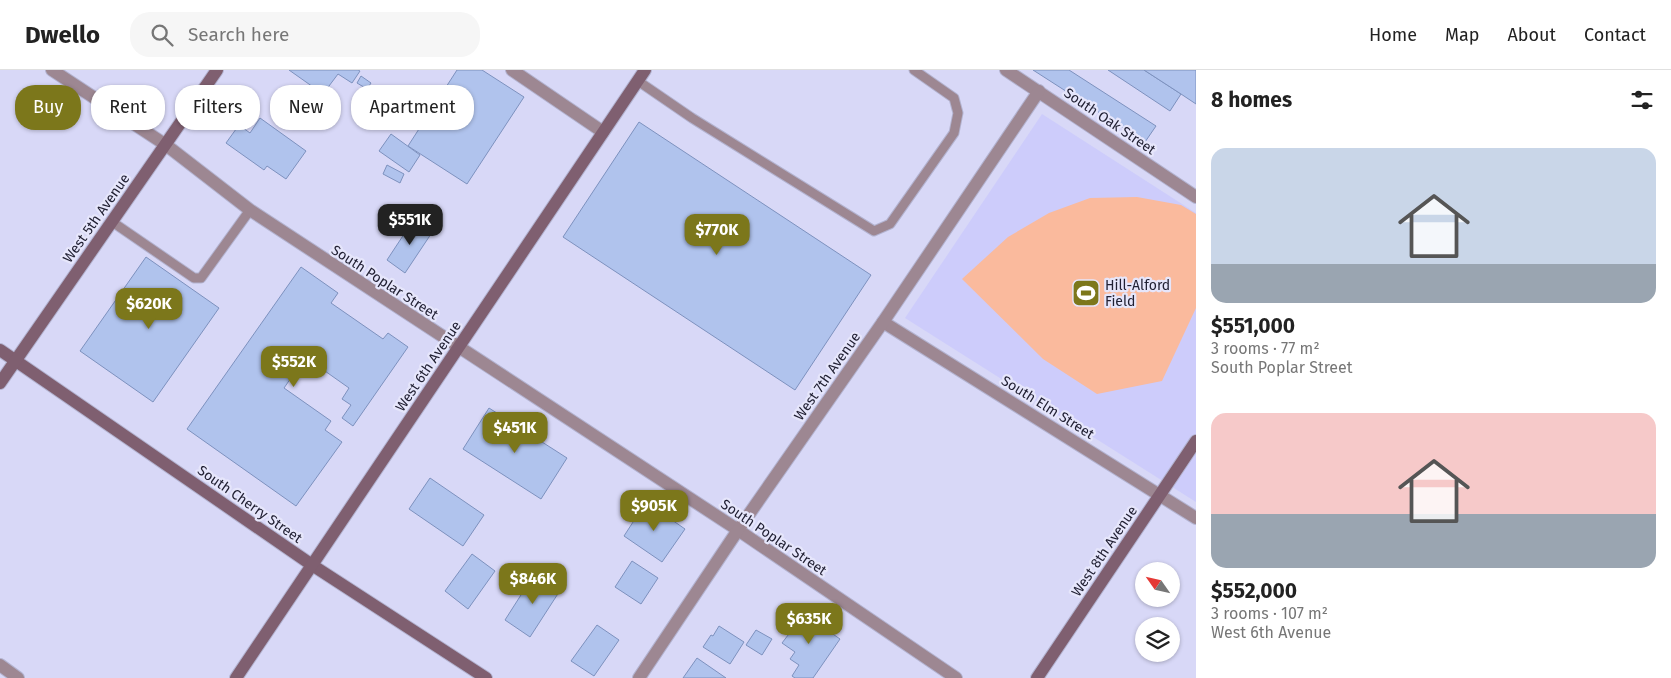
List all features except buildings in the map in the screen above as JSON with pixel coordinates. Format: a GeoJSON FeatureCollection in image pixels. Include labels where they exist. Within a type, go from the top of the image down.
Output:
{"type":"FeatureCollection","features":[{"type":"Feature","properties":{"kind":"main road","name":"West 5th Avenue"},"geometry":{"type":"LineString","coordinates":[[0,383],[218,70]]}},
{"type":"Feature","properties":{"kind":"main road","name":"West 6th Avenue"},"geometry":{"type":"LineString","coordinates":[[236,678],[642,75]]}},
{"type":"Feature","properties":{"kind":"main road","name":"South Cherry Street"},"geometry":{"type":"LineString","coordinates":[[0,350],[312,566],[486,678]]}},
{"type":"Feature","properties":{"kind":"main road","name":"West 8th Avenue"},"geometry":{"type":"LineString","coordinates":[[1037,678],[1196,441]]}},
{"type":"Feature","properties":{"kind":"street","name":"South Poplar Street"},"geometry":{"type":"LineString","coordinates":[[52,70],[166,145],[250,210],[738,530],[956,678]]}},
{"type":"Feature","properties":{"kind":"street"},"geometry":{"type":"LineString","coordinates":[[512,70],[603,132]]}},
{"type":"Feature","properties":{"kind":"street","name":"South Oak Street"},"geometry":{"type":"LineString","coordinates":[[1006,70],[1196,197]]}},
{"type":"Feature","properties":{"kind":"street","name":"West 7th Avenue"},"geometry":{"type":"LineString","coordinates":[[638,678],[1039,91]]}},
{"type":"Feature","properties":{"kind":"street","name":"South Elm Street"},"geometry":{"type":"LineString","coordinates":[[883,322],[1196,518]]}},
{"type":"Feature","properties":{"kind":"street"},"geometry":{"type":"LineString","coordinates":[[0,665],[18,678]]}},
{"type":"Feature","properties":{"kind":"lane"},"geometry":{"type":"LineString","coordinates":[[642,75],[692,118],[874,231],[890,224],[954,133],[958,113],[954,98],[914,70]]}},
{"type":"Feature","properties":{"kind":"lane"},"geometry":{"type":"LineString","coordinates":[[111,222],[194,278],[201,278],[250,210]]}},
{"type":"Feature","properties":{"kind":"shaded area"},"geometry":{"type":"Polygon","coordinates":[[[1042,114],[1196,213],[1196,502],[905,318],[1042,114]]]}},
{"type":"Feature","properties":{"kind":"shaded area","name":"Hill-Alford Field"},"geometry":{"type":"Polygon","coordinates":[[[1137,197],[1181,205],[1196,214],[1196,308],[1162,381],[1097,394],[1043,359],[962,279],[1008,237],[1049,213],[1090,198],[1137,197]]]}},
{"type":"Feature","properties":{"kind":"place","name":"Hill-Alford Field"},"geometry":{"type":"Point","coordinates":[1086,293]}}]}
